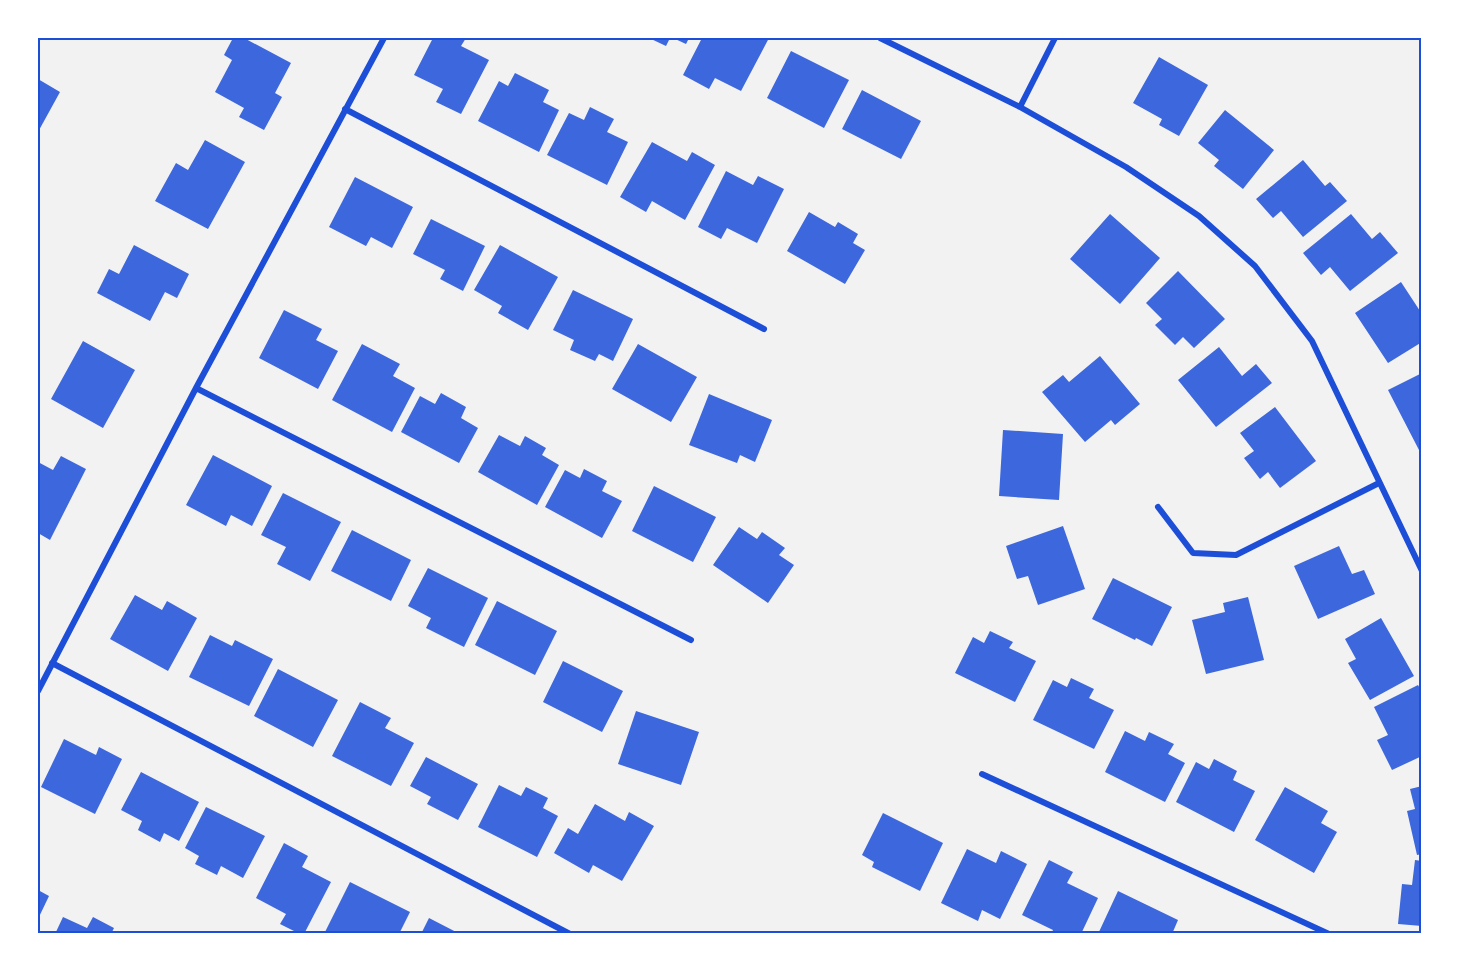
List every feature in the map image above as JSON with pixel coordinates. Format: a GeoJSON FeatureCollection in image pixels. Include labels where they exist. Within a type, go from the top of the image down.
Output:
{"type":"FeatureCollection","features":[{"type":"Feature","properties":{"kind":"street"},"geometry":{"type":"LineString","coordinates":[[38,691],[196,388],[384,38]]}},
{"type":"Feature","properties":{"kind":"street"},"geometry":{"type":"LineString","coordinates":[[880,38],[1020,107],[1126,167],[1199,216],[1255,266],[1312,341],[1422,571]]}},
{"type":"Feature","properties":{"kind":"street"},"geometry":{"type":"LineString","coordinates":[[1020,107],[1055,38]]}},
{"type":"Feature","properties":{"kind":"street"},"geometry":{"type":"LineString","coordinates":[[345,109],[764,329]]}},
{"type":"Feature","properties":{"kind":"street"},"geometry":{"type":"LineString","coordinates":[[196,388],[691,640]]}},
{"type":"Feature","properties":{"kind":"street"},"geometry":{"type":"LineString","coordinates":[[1158,507],[1193,553],[1236,555],[1379,483]]}},
{"type":"Feature","properties":{"kind":"street"},"geometry":{"type":"LineString","coordinates":[[52,663],[570,933]]}},
{"type":"Feature","properties":{"kind":"street"},"geometry":{"type":"LineString","coordinates":[[982,774],[1329,933]]}},
{"type":"Feature","properties":{"kind":"building"},"geometry":{"type":"Polygon","coordinates":[[[233,38],[244,38],[291,63],[275,93],[282,97],[264,130],[239,117],[244,108],[215,92],[232,60],[224,55],[233,38]]]}},
{"type":"Feature","properties":{"kind":"building"},"geometry":{"type":"Polygon","coordinates":[[[433,38],[466,38],[461,46],[489,60],[461,114],[436,102],[443,89],[414,75],[433,38]]]}},
{"type":"Feature","properties":{"kind":"building"},"geometry":{"type":"Polygon","coordinates":[[[649,38],[670,38],[666,46],[649,38]]]}},
{"type":"Feature","properties":{"kind":"building"},"geometry":{"type":"Polygon","coordinates":[[[673,38],[689,38],[686,44],[673,38]]]}},
{"type":"Feature","properties":{"kind":"building"},"geometry":{"type":"Polygon","coordinates":[[[702,38],[769,38],[741,91],[715,78],[709,89],[683,75],[702,38]]]}},
{"type":"Feature","properties":{"kind":"building"},"geometry":{"type":"Polygon","coordinates":[[[791,51],[849,80],[824,128],[767,98],[791,51]]]}},
{"type":"Feature","properties":{"kind":"building"},"geometry":{"type":"Polygon","coordinates":[[[1159,57],[1208,85],[1179,136],[1159,125],[1162,119],[1133,103],[1159,57]]]}},
{"type":"Feature","properties":{"kind":"building"},"geometry":{"type":"Polygon","coordinates":[[[515,73],[549,90],[543,102],[559,110],[539,152],[478,121],[499,81],[508,86],[515,73]]]}},
{"type":"Feature","properties":{"kind":"building"},"geometry":{"type":"Polygon","coordinates":[[[38,79],[60,92],[38,132],[38,79]]]}},
{"type":"Feature","properties":{"kind":"building"},"geometry":{"type":"Polygon","coordinates":[[[862,90],[921,121],[901,159],[842,129],[862,90]]]}},
{"type":"Feature","properties":{"kind":"building"},"geometry":{"type":"Polygon","coordinates":[[[590,107],[614,119],[607,132],[628,142],[607,185],[547,155],[569,113],[584,120],[590,107]]]}},
{"type":"Feature","properties":{"kind":"building"},"geometry":{"type":"Polygon","coordinates":[[[1225,110],[1274,150],[1243,189],[1214,166],[1219,160],[1198,143],[1225,110]]]}},
{"type":"Feature","properties":{"kind":"building"},"geometry":{"type":"Polygon","coordinates":[[[205,140],[245,162],[208,229],[155,201],[176,163],[188,170],[205,140]]]}},
{"type":"Feature","properties":{"kind":"building"},"geometry":{"type":"Polygon","coordinates":[[[652,142],[687,161],[692,152],[715,165],[685,220],[652,201],[646,212],[620,197],[652,142]]]}},
{"type":"Feature","properties":{"kind":"building"},"geometry":{"type":"Polygon","coordinates":[[[1303,160],[1325,186],[1330,182],[1347,201],[1303,237],[1281,211],[1273,218],[1256,199],[1303,160]]]}},
{"type":"Feature","properties":{"kind":"building"},"geometry":{"type":"Polygon","coordinates":[[[726,171],[753,185],[758,176],[784,189],[757,243],[727,228],[721,239],[698,227],[726,171]]]}},
{"type":"Feature","properties":{"kind":"building"},"geometry":{"type":"Polygon","coordinates":[[[355,177],[413,207],[392,248],[371,237],[366,246],[329,227],[355,177]]]}},
{"type":"Feature","properties":{"kind":"building"},"geometry":{"type":"Polygon","coordinates":[[[809,212],[835,227],[838,222],[858,234],[853,243],[865,250],[845,284],[787,251],[809,212]]]}},
{"type":"Feature","properties":{"kind":"building"},"geometry":{"type":"Polygon","coordinates":[[[1110,214],[1160,258],[1120,304],[1070,259],[1110,214]]]}},
{"type":"Feature","properties":{"kind":"building"},"geometry":{"type":"Polygon","coordinates":[[[1351,214],[1372,239],[1380,232],[1398,253],[1350,291],[1330,267],[1321,275],[1303,253],[1351,214]]]}},
{"type":"Feature","properties":{"kind":"building"},"geometry":{"type":"Polygon","coordinates":[[[431,219],[485,246],[463,291],[440,279],[445,270],[413,254],[431,219]]]}},
{"type":"Feature","properties":{"kind":"building"},"geometry":{"type":"Polygon","coordinates":[[[134,245],[189,274],[177,298],[165,292],[150,321],[97,293],[109,269],[119,274],[134,245]]]}},
{"type":"Feature","properties":{"kind":"building"},"geometry":{"type":"Polygon","coordinates":[[[500,245],[558,277],[528,330],[498,313],[502,306],[474,290],[500,245]]]}},
{"type":"Feature","properties":{"kind":"building"},"geometry":{"type":"Polygon","coordinates":[[[1178,271],[1225,319],[1194,348],[1183,337],[1175,345],[1155,325],[1162,319],[1146,303],[1178,271]]]}},
{"type":"Feature","properties":{"kind":"building"},"geometry":{"type":"Polygon","coordinates":[[[1401,282],[1420,311],[1422,310],[1422,342],[1388,363],[1355,313],[1401,282]]]}},
{"type":"Feature","properties":{"kind":"building"},"geometry":{"type":"Polygon","coordinates":[[[573,290],[633,319],[613,361],[599,354],[595,361],[570,350],[574,340],[553,330],[573,290]]]}},
{"type":"Feature","properties":{"kind":"building"},"geometry":{"type":"Polygon","coordinates":[[[284,310],[322,329],[316,340],[338,351],[318,389],[259,358],[284,310]]]}},
{"type":"Feature","properties":{"kind":"building"},"geometry":{"type":"Polygon","coordinates":[[[83,341],[135,370],[103,428],[51,399],[83,341]]]}},
{"type":"Feature","properties":{"kind":"building"},"geometry":{"type":"Polygon","coordinates":[[[362,344],[400,364],[393,376],[415,388],[392,432],[332,400],[362,344]]]}},
{"type":"Feature","properties":{"kind":"building"},"geometry":{"type":"Polygon","coordinates":[[[638,344],[697,377],[671,422],[612,389],[638,344]]]}},
{"type":"Feature","properties":{"kind":"building"},"geometry":{"type":"Polygon","coordinates":[[[1219,347],[1242,376],[1256,364],[1272,383],[1216,427],[1178,380],[1219,347]]]}},
{"type":"Feature","properties":{"kind":"building"},"geometry":{"type":"Polygon","coordinates":[[[1100,356],[1140,404],[1115,425],[1111,420],[1085,442],[1042,392],[1063,375],[1069,382],[1100,356]]]}},
{"type":"Feature","properties":{"kind":"building"},"geometry":{"type":"Polygon","coordinates":[[[1422,373],[1422,448],[1419,450],[1388,390],[1422,373]]]}},
{"type":"Feature","properties":{"kind":"building"},"geometry":{"type":"Polygon","coordinates":[[[441,393],[466,407],[461,418],[478,428],[459,463],[401,432],[420,396],[435,404],[441,393]]]}},
{"type":"Feature","properties":{"kind":"building"},"geometry":{"type":"Polygon","coordinates":[[[709,394],[772,420],[755,462],[740,455],[737,463],[689,445],[709,394]]]}},
{"type":"Feature","properties":{"kind":"building"},"geometry":{"type":"Polygon","coordinates":[[[1275,407],[1316,461],[1280,488],[1268,472],[1260,479],[1244,458],[1254,451],[1240,433],[1275,407]]]}},
{"type":"Feature","properties":{"kind":"building"},"geometry":{"type":"Polygon","coordinates":[[[1003,430],[1063,434],[1059,500],[999,496],[1003,430]]]}},
{"type":"Feature","properties":{"kind":"building"},"geometry":{"type":"Polygon","coordinates":[[[499,435],[520,446],[525,436],[546,448],[542,455],[559,465],[537,505],[478,472],[499,435]]]}},
{"type":"Feature","properties":{"kind":"building"},"geometry":{"type":"Polygon","coordinates":[[[213,455],[272,486],[252,526],[231,515],[226,526],[186,505],[213,455]]]}},
{"type":"Feature","properties":{"kind":"building"},"geometry":{"type":"Polygon","coordinates":[[[61,456],[86,469],[50,540],[38,533],[38,462],[53,470],[61,456]]]}},
{"type":"Feature","properties":{"kind":"building"},"geometry":{"type":"Polygon","coordinates":[[[584,469],[607,481],[602,491],[622,501],[602,538],[545,507],[565,470],[580,478],[584,469]]]}},
{"type":"Feature","properties":{"kind":"building"},"geometry":{"type":"Polygon","coordinates":[[[654,486],[716,517],[693,562],[632,531],[654,486]]]}},
{"type":"Feature","properties":{"kind":"building"},"geometry":{"type":"Polygon","coordinates":[[[283,493],[341,522],[310,581],[277,564],[286,547],[261,535],[283,493]]]}},
{"type":"Feature","properties":{"kind":"building"},"geometry":{"type":"Polygon","coordinates":[[[1063,526],[1085,589],[1038,605],[1028,576],[1017,579],[1006,546],[1063,526]]]}},
{"type":"Feature","properties":{"kind":"building"},"geometry":{"type":"Polygon","coordinates":[[[739,527],[757,539],[762,532],[785,548],[779,555],[794,565],[768,603],[713,565],[739,527]]]}},
{"type":"Feature","properties":{"kind":"building"},"geometry":{"type":"Polygon","coordinates":[[[352,530],[411,560],[391,601],[331,571],[352,530]]]}},
{"type":"Feature","properties":{"kind":"building"},"geometry":{"type":"Polygon","coordinates":[[[1339,546],[1352,574],[1364,570],[1375,594],[1318,619],[1294,566],[1339,546]]]}},
{"type":"Feature","properties":{"kind":"building"},"geometry":{"type":"Polygon","coordinates":[[[428,568],[488,598],[464,647],[426,628],[431,618],[408,606],[428,568]]]}},
{"type":"Feature","properties":{"kind":"building"},"geometry":{"type":"Polygon","coordinates":[[[1113,578],[1172,607],[1152,646],[1092,619],[1113,578]]]}},
{"type":"Feature","properties":{"kind":"building"},"geometry":{"type":"Polygon","coordinates":[[[135,595],[162,610],[167,601],[197,618],[168,671],[110,639],[135,595]]]}},
{"type":"Feature","properties":{"kind":"building"},"geometry":{"type":"Polygon","coordinates":[[[1248,597],[1264,660],[1206,674],[1192,620],[1225,612],[1223,603],[1248,597]]]}},
{"type":"Feature","properties":{"kind":"building"},"geometry":{"type":"Polygon","coordinates":[[[497,601],[557,631],[535,675],[475,645],[497,601]]]}},
{"type":"Feature","properties":{"kind":"building"},"geometry":{"type":"Polygon","coordinates":[[[1381,618],[1414,676],[1370,700],[1348,663],[1356,659],[1345,639],[1381,618]]]}},
{"type":"Feature","properties":{"kind":"building"},"geometry":{"type":"Polygon","coordinates":[[[990,631],[1013,642],[1009,648],[1036,661],[1015,702],[955,673],[973,637],[984,643],[990,631]]]}},
{"type":"Feature","properties":{"kind":"building"},"geometry":{"type":"Polygon","coordinates":[[[210,635],[232,646],[235,640],[273,659],[249,706],[189,677],[210,635]]]}},
{"type":"Feature","properties":{"kind":"building"},"geometry":{"type":"Polygon","coordinates":[[[563,661],[623,691],[602,732],[543,702],[563,661]]]}},
{"type":"Feature","properties":{"kind":"building"},"geometry":{"type":"Polygon","coordinates":[[[278,669],[338,700],[313,747],[254,716],[278,669]]]}},
{"type":"Feature","properties":{"kind":"building"},"geometry":{"type":"Polygon","coordinates":[[[1071,678],[1094,689],[1089,698],[1114,710],[1094,749],[1033,720],[1053,680],[1067,687],[1071,678]]]}},
{"type":"Feature","properties":{"kind":"building"},"geometry":{"type":"Polygon","coordinates":[[[1418,685],[1422,692],[1422,756],[1392,770],[1377,740],[1388,735],[1374,707],[1418,685]]]}},
{"type":"Feature","properties":{"kind":"building"},"geometry":{"type":"Polygon","coordinates":[[[360,702],[391,718],[385,728],[414,743],[391,786],[332,756],[360,702]]]}},
{"type":"Feature","properties":{"kind":"building"},"geometry":{"type":"Polygon","coordinates":[[[636,711],[699,732],[681,785],[618,764],[636,711]]]}},
{"type":"Feature","properties":{"kind":"building"},"geometry":{"type":"Polygon","coordinates":[[[1125,731],[1145,741],[1149,732],[1174,744],[1168,754],[1185,763],[1165,802],[1105,772],[1125,731]]]}},
{"type":"Feature","properties":{"kind":"building"},"geometry":{"type":"Polygon","coordinates":[[[64,739],[96,755],[99,747],[122,759],[95,814],[41,787],[64,739]]]}},
{"type":"Feature","properties":{"kind":"building"},"geometry":{"type":"Polygon","coordinates":[[[426,757],[478,784],[458,820],[427,804],[431,797],[410,786],[426,757]]]}},
{"type":"Feature","properties":{"kind":"building"},"geometry":{"type":"Polygon","coordinates":[[[1214,759],[1237,771],[1233,780],[1255,791],[1234,832],[1176,802],[1196,762],[1209,769],[1214,759]]]}},
{"type":"Feature","properties":{"kind":"building"},"geometry":{"type":"Polygon","coordinates":[[[141,772],[199,802],[179,841],[164,833],[160,842],[138,830],[142,821],[121,810],[141,772]]]}},
{"type":"Feature","properties":{"kind":"building"},"geometry":{"type":"Polygon","coordinates":[[[499,785],[521,796],[526,787],[548,798],[543,808],[558,816],[537,857],[478,827],[499,785]]]}},
{"type":"Feature","properties":{"kind":"building"},"geometry":{"type":"Polygon","coordinates":[[[1422,786],[1422,854],[1417,855],[1407,811],[1415,809],[1410,789],[1422,786]]]}},
{"type":"Feature","properties":{"kind":"building"},"geometry":{"type":"Polygon","coordinates":[[[1285,787],[1328,811],[1321,823],[1337,832],[1314,873],[1255,840],[1285,787]]]}},
{"type":"Feature","properties":{"kind":"building"},"geometry":{"type":"Polygon","coordinates":[[[595,804],[625,821],[629,812],[654,826],[622,881],[593,865],[589,873],[554,853],[568,828],[578,834],[595,804]]]}},
{"type":"Feature","properties":{"kind":"building"},"geometry":{"type":"Polygon","coordinates":[[[206,807],[265,836],[243,878],[221,866],[217,875],[195,864],[199,856],[185,848],[206,807]]]}},
{"type":"Feature","properties":{"kind":"building"},"geometry":{"type":"Polygon","coordinates":[[[883,813],[943,843],[920,891],[872,867],[874,862],[862,855],[883,813]]]}},
{"type":"Feature","properties":{"kind":"building"},"geometry":{"type":"Polygon","coordinates":[[[284,843],[308,856],[302,867],[331,882],[304,934],[280,924],[286,914],[256,898],[284,843]]]}},
{"type":"Feature","properties":{"kind":"building"},"geometry":{"type":"Polygon","coordinates":[[[967,849],[996,863],[1001,851],[1027,864],[1000,919],[982,910],[978,921],[941,903],[967,849]]]}},
{"type":"Feature","properties":{"kind":"building"},"geometry":{"type":"Polygon","coordinates":[[[1049,860],[1073,872],[1067,883],[1098,898],[1081,934],[1051,934],[1053,930],[1022,915],[1049,860]]]}},
{"type":"Feature","properties":{"kind":"building"},"geometry":{"type":"Polygon","coordinates":[[[1415,860],[1422,861],[1422,926],[1398,924],[1402,884],[1412,885],[1415,860]]]}},
{"type":"Feature","properties":{"kind":"building"},"geometry":{"type":"Polygon","coordinates":[[[350,882],[410,912],[399,934],[324,934],[350,882]]]}},
{"type":"Feature","properties":{"kind":"building"},"geometry":{"type":"Polygon","coordinates":[[[38,890],[49,896],[38,919],[38,890]]]}},
{"type":"Feature","properties":{"kind":"building"},"geometry":{"type":"Polygon","coordinates":[[[1118,891],[1178,920],[1172,934],[1098,934],[1118,891]]]}},
{"type":"Feature","properties":{"kind":"building"},"geometry":{"type":"Polygon","coordinates":[[[63,917],[87,928],[93,917],[114,928],[111,934],[55,934],[63,917]]]}},
{"type":"Feature","properties":{"kind":"building"},"geometry":{"type":"Polygon","coordinates":[[[429,918],[460,934],[421,934],[429,918]]]}}]}
